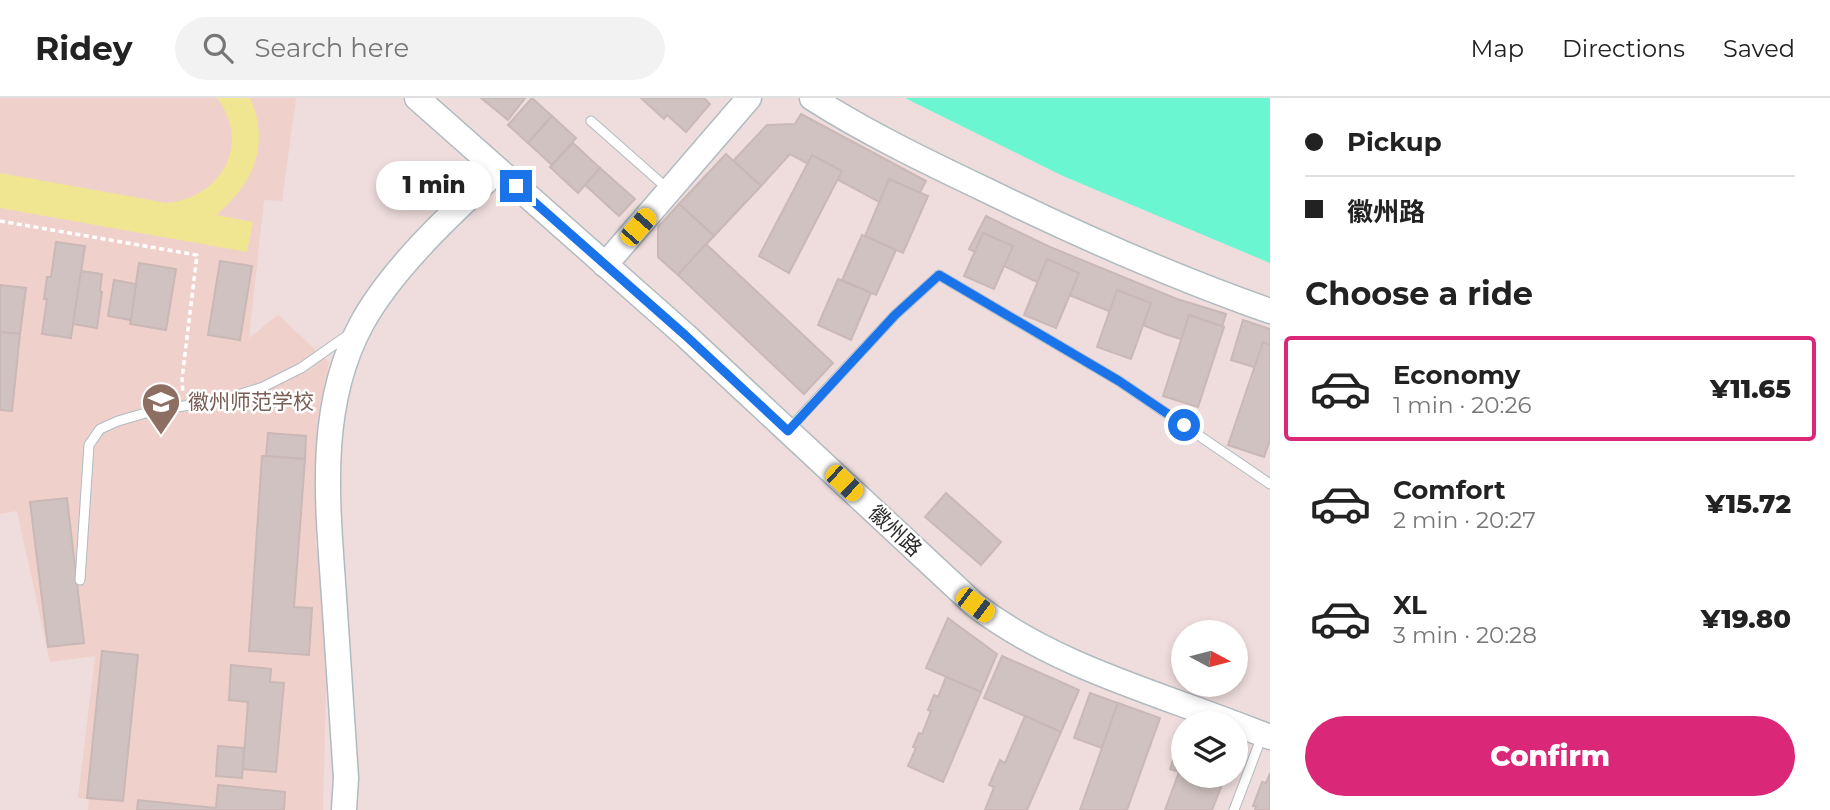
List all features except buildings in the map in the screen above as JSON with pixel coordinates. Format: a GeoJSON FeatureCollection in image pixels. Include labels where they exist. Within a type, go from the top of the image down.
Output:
{"type":"FeatureCollection","features":[{"type":"Feature","properties":{"kind":"street","name":"徽州路"},"geometry":{"type":"LineString","coordinates":[[417,98],[606,265],[975,605],[1025,640],[1063,658],[1202,711]]}},
{"type":"Feature","properties":{"kind":"street"},"geometry":{"type":"LineString","coordinates":[[606,265],[749,98]]}},
{"type":"Feature","properties":{"kind":"street"},"geometry":{"type":"LineString","coordinates":[[812,98],[930,163],[1047,220],[1182,277],[1270,310]]}},
{"type":"Feature","properties":{"kind":"street"},"geometry":{"type":"LineString","coordinates":[[344,810],[346,778],[328,469],[333,415],[343,365],[361,326],[386,287],[435,231],[498,170]]}},
{"type":"Feature","properties":{"kind":"street","name":"徽州路"},"geometry":{"type":"LineString","coordinates":[[1248,728],[1266,735]]}},
{"type":"Feature","properties":{"kind":"lane"},"geometry":{"type":"LineString","coordinates":[[591,121],[670,190]]}},
{"type":"Feature","properties":{"kind":"lane"},"geometry":{"type":"LineString","coordinates":[[788,431],[895,315],[939,275],[1119,381],[1270,484]]}},
{"type":"Feature","properties":{"kind":"lane"},"geometry":{"type":"LineString","coordinates":[[80,580],[89,445],[100,429],[156,410],[241,395],[283,379],[361,326]]}},
{"type":"Feature","properties":{"kind":"lane"},"geometry":{"type":"LineString","coordinates":[[1234,810],[1266,735]]}},
{"type":"Feature","properties":{"kind":"path"},"geometry":{"type":"LineString","coordinates":[[0,221],[197,255],[182,379],[183,406]]}},
{"type":"Feature","properties":{"kind":"shaded area","name":"徽州师范学校"},"geometry":{"type":"Polygon","coordinates":[[[0,98],[296,98],[282,201],[264,200],[249,338],[278,315],[329,362],[315,540],[328,619],[323,810],[88,810],[89,799],[78,798],[95,656],[50,662],[17,511],[0,514],[0,98]]]}},
{"type":"Feature","properties":{"kind":"shaded area"},"geometry":{"type":"Polygon","coordinates":[[[217,98],[250,98],[256,115],[258,147],[249,177],[240,191],[216,215],[253,222],[247,252],[0,208],[0,173],[167,203],[186,199],[203,191],[216,180],[231,150],[232,133],[227,116],[217,98]]]}},
{"type":"Feature","properties":{"kind":"shaded area"},"geometry":{"type":"Polygon","coordinates":[[[905,98],[1270,98],[1270,263],[1063,176],[905,98]]]}},
{"type":"Feature","properties":{"kind":"place","name":"徽州师范学校"},"geometry":{"type":"Point","coordinates":[161,436]}},
{"type":"Feature","properties":{"kind":"route"},"geometry":{"type":"LineString","coordinates":[[516,186],[685,335],[788,431],[895,315],[939,275],[1119,381],[1184,425]]}}]}
